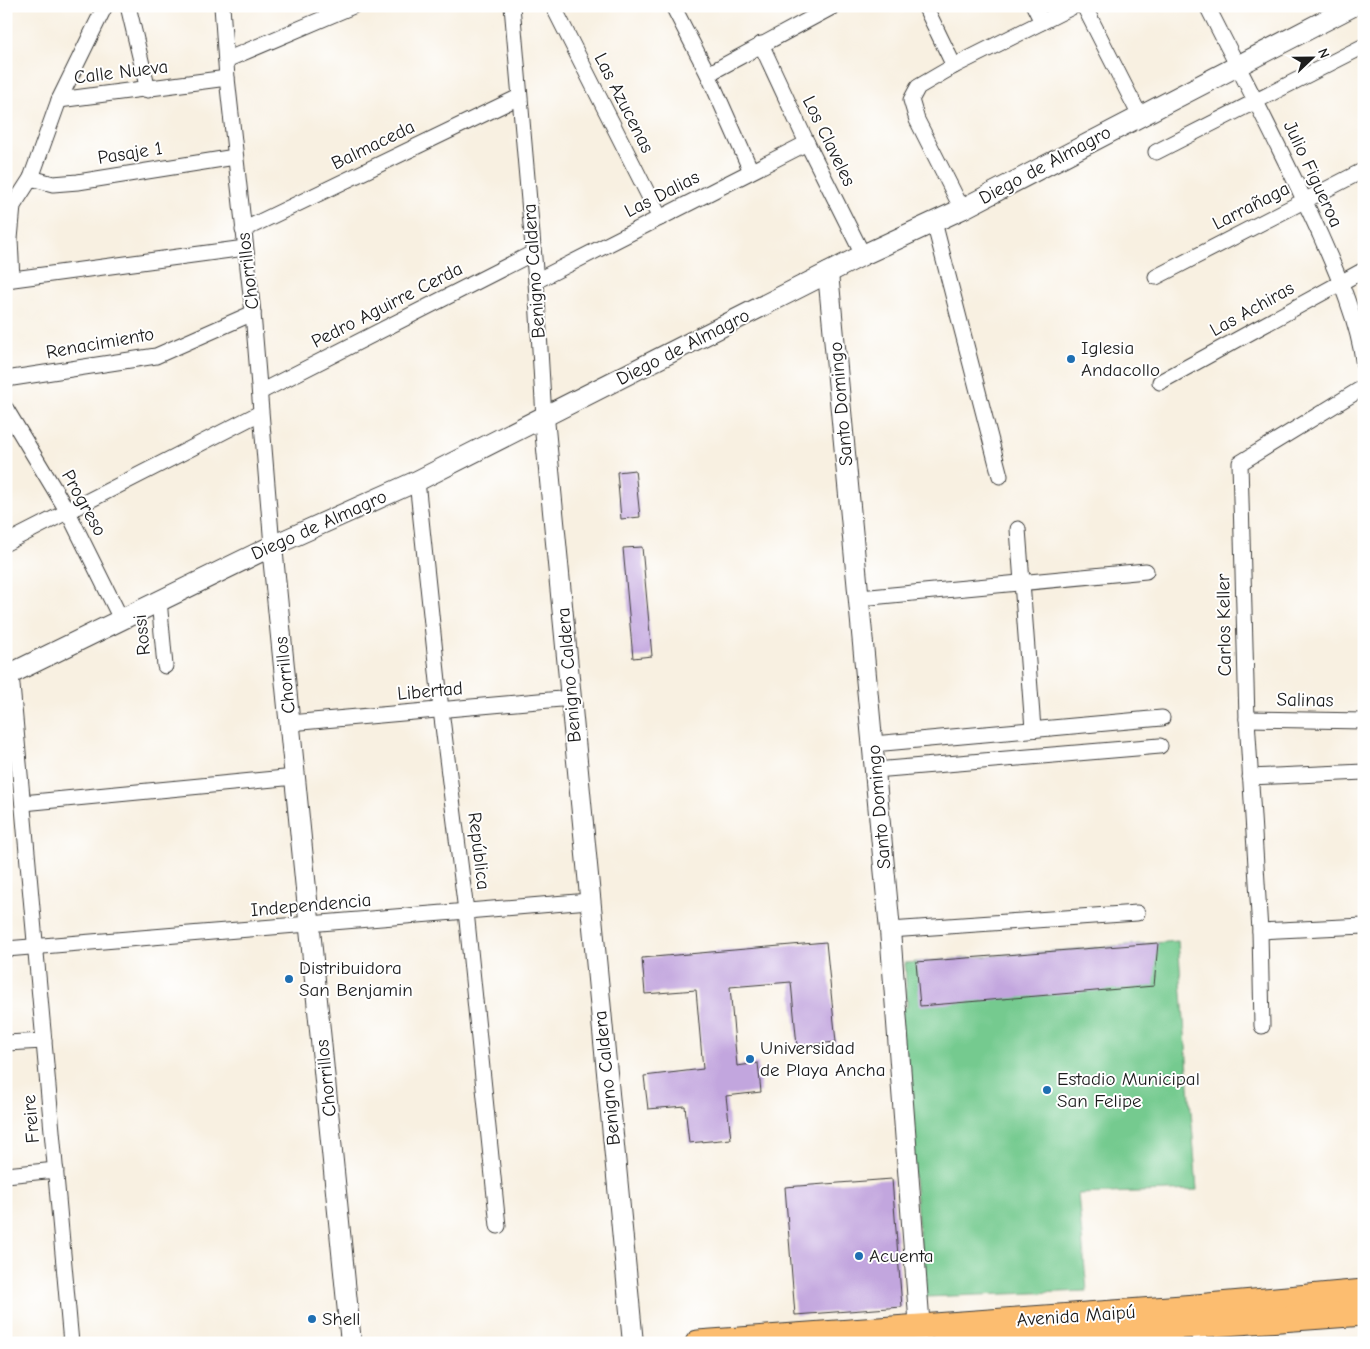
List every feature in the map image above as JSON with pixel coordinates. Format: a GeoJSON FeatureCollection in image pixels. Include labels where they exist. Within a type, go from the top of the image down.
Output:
{"type":"FeatureCollection","features":[{"type":"Feature","properties":{"kind":"main road","name":"Avenida Maipú"},"geometry":{"type":"LineString","coordinates":[[698,1343],[1198,1325],[1364,1292]]}},
{"type":"Feature","properties":{"kind":"main road","name":"Avenida Maipú"},"geometry":{"type":"LineString","coordinates":[[945,1343],[1364,1314]]}},
{"type":"Feature","properties":{"kind":"street"},"geometry":{"type":"LineString","coordinates":[[59,100],[104,6]]}},
{"type":"Feature","properties":{"kind":"street"},"geometry":{"type":"LineString","coordinates":[[128,6],[148,90]]}},
{"type":"Feature","properties":{"kind":"street","name":"Chorrillos"},"geometry":{"type":"LineString","coordinates":[[222,6],[227,78],[253,313],[272,546],[351,1343]]}},
{"type":"Feature","properties":{"kind":"street"},"geometry":{"type":"LineString","coordinates":[[226,60],[353,6]]}},
{"type":"Feature","properties":{"kind":"street","name":"Benigno Caldera"},"geometry":{"type":"LineString","coordinates":[[512,6],[532,253],[536,281],[544,418],[633,1343]]}},
{"type":"Feature","properties":{"kind":"street","name":"Las Azucenas"},"geometry":{"type":"LineString","coordinates":[[553,6],[660,218]]}},
{"type":"Feature","properties":{"kind":"street"},"geometry":{"type":"LineString","coordinates":[[674,6],[708,74],[751,170]]}},
{"type":"Feature","properties":{"kind":"street"},"geometry":{"type":"LineString","coordinates":[[708,74],[834,6]]}},
{"type":"Feature","properties":{"kind":"street"},"geometry":{"type":"LineString","coordinates":[[925,6],[954,66]]}},
{"type":"Feature","properties":{"kind":"street"},"geometry":{"type":"LineString","coordinates":[[1034,6],[1042,22]]}},
{"type":"Feature","properties":{"kind":"street"},"geometry":{"type":"LineString","coordinates":[[962,209],[917,120],[911,100],[918,87],[954,66],[1074,6]]}},
{"type":"Feature","properties":{"kind":"street"},"geometry":{"type":"LineString","coordinates":[[1084,6],[1140,116]]}},
{"type":"Feature","properties":{"kind":"street","name":"Julio Figueroa"},"geometry":{"type":"LineString","coordinates":[[1207,6],[1305,200],[1341,282],[1361,346],[1364,366]]}},
{"type":"Feature","properties":{"kind":"street","name":"Diego de Almagro"},"geometry":{"type":"LineString","coordinates":[[9,675],[159,600],[272,546],[417,481],[544,418],[863,255],[962,209],[1353,6]]}},
{"type":"Feature","properties":{"kind":"street","name":"Los Claveles"},"geometry":{"type":"LineString","coordinates":[[761,44],[807,143],[863,255]]}},
{"type":"Feature","properties":{"kind":"street"},"geometry":{"type":"LineString","coordinates":[[1156,152],[1364,46]]}},
{"type":"Feature","properties":{"kind":"street","name":"Calle Nueva"},"geometry":{"type":"LineString","coordinates":[[227,78],[148,90],[59,100],[31,178],[13,206],[9,280],[245,248]]}},
{"type":"Feature","properties":{"kind":"street","name":"Balmaceda"},"geometry":{"type":"LineString","coordinates":[[243,230],[519,97]]}},
{"type":"Feature","properties":{"kind":"street","name":"Las Dalias"},"geometry":{"type":"LineString","coordinates":[[536,281],[807,143]]}},
{"type":"Feature","properties":{"kind":"street","name":"Pasaje 1"},"geometry":{"type":"LineString","coordinates":[[31,178],[53,184],[235,157]]}},
{"type":"Feature","properties":{"kind":"street","name":"Larrañaga"},"geometry":{"type":"LineString","coordinates":[[1156,277],[1364,170]]}},
{"type":"Feature","properties":{"kind":"street"},"geometry":{"type":"LineString","coordinates":[[934,222],[1000,476]]}},
{"type":"Feature","properties":{"kind":"street","name":"Pedro Aguirre Cerda"},"geometry":{"type":"LineString","coordinates":[[260,392],[532,253]]}},
{"type":"Feature","properties":{"kind":"street","name":"Las Achiras"},"geometry":{"type":"LineString","coordinates":[[1160,382],[1364,270]]}},
{"type":"Feature","properties":{"kind":"street","name":"Santo Domingo"},"geometry":{"type":"LineString","coordinates":[[828,273],[890,930],[920,1335]]}},
{"type":"Feature","properties":{"kind":"street","name":"Renacimiento"},"geometry":{"type":"LineString","coordinates":[[6,379],[156,356],[253,313]]}},
{"type":"Feature","properties":{"kind":"street","name":"Carlos Keller"},"geometry":{"type":"LineString","coordinates":[[1262,1026],[1260,931],[1246,719],[1240,463],[1364,387]]}},
{"type":"Feature","properties":{"kind":"street","name":"Progreso"},"geometry":{"type":"LineString","coordinates":[[6,409],[68,512],[121,619]]}},
{"type":"Feature","properties":{"kind":"street"},"geometry":{"type":"LineString","coordinates":[[6,542],[260,413]]}},
{"type":"Feature","properties":{"kind":"street","name":"República"},"geometry":{"type":"LineString","coordinates":[[417,481],[441,710],[466,911],[498,1226]]}},
{"type":"Feature","properties":{"kind":"street"},"geometry":{"type":"LineString","coordinates":[[1018,529],[1033,729]]}},
{"type":"Feature","properties":{"kind":"street"},"geometry":{"type":"LineString","coordinates":[[860,598],[1146,571]]}},
{"type":"Feature","properties":{"kind":"street","name":"Rossi"},"geometry":{"type":"LineString","coordinates":[[159,600],[165,666]]}},
{"type":"Feature","properties":{"kind":"street","name":"Freire"},"geometry":{"type":"LineString","coordinates":[[9,675],[23,802],[72,1343]]}},
{"type":"Feature","properties":{"kind":"street","name":"Libertad"},"geometry":{"type":"LineString","coordinates":[[290,723],[572,698]]}},
{"type":"Feature","properties":{"kind":"street"},"geometry":{"type":"LineString","coordinates":[[873,744],[1162,718]]}},
{"type":"Feature","properties":{"kind":"street","name":"Salinas"},"geometry":{"type":"LineString","coordinates":[[1246,719],[1364,721]]}},
{"type":"Feature","properties":{"kind":"street"},"geometry":{"type":"LineString","coordinates":[[875,770],[1160,746]]}},
{"type":"Feature","properties":{"kind":"street"},"geometry":{"type":"LineString","coordinates":[[1250,776],[1364,772]]}},
{"type":"Feature","properties":{"kind":"street"},"geometry":{"type":"LineString","coordinates":[[23,802],[295,777]]}},
{"type":"Feature","properties":{"kind":"street","name":"Independencia"},"geometry":{"type":"LineString","coordinates":[[6,949],[589,901]]}},
{"type":"Feature","properties":{"kind":"street"},"geometry":{"type":"LineString","coordinates":[[890,930],[1137,913]]}},
{"type":"Feature","properties":{"kind":"street"},"geometry":{"type":"LineString","coordinates":[[1260,931],[1364,926]]}},
{"type":"Feature","properties":{"kind":"street"},"geometry":{"type":"LineString","coordinates":[[6,1043],[44,1041]]}},
{"type":"Feature","properties":{"kind":"street"},"geometry":{"type":"LineString","coordinates":[[6,1175],[56,1170]]}},
{"type":"Feature","properties":{"kind":"green space","name":"Estadio Municipal San Felipe"},"geometry":{"type":"Polygon","coordinates":[[[1178,941],[1197,1190],[1078,1194],[1087,1291],[925,1297],[898,1008],[907,1007],[905,963],[1178,941]]]}},
{"type":"Feature","properties":{"kind":"building"},"geometry":{"type":"Polygon","coordinates":[[[635,470],[640,517],[621,519],[617,472],[635,470]]]}},
{"type":"Feature","properties":{"kind":"building"},"geometry":{"type":"Polygon","coordinates":[[[642,547],[652,656],[633,658],[623,548],[642,547]]]}},
{"type":"Feature","properties":{"kind":"building"},"geometry":{"type":"Polygon","coordinates":[[[826,942],[836,1042],[797,1046],[791,982],[730,987],[737,1066],[758,1063],[761,1092],[726,1096],[731,1139],[689,1143],[685,1106],[648,1109],[644,1076],[703,1069],[696,990],[645,994],[642,958],[826,942]]]}},
{"type":"Feature","properties":{"kind":"building"},"geometry":{"type":"Polygon","coordinates":[[[1158,943],[1154,986],[920,1006],[916,962],[1158,943]]]}},
{"type":"Feature","properties":{"kind":"building"},"geometry":{"type":"Polygon","coordinates":[[[892,1179],[902,1307],[795,1315],[785,1187],[892,1179]]]}},
{"type":"Feature","properties":{"kind":"place","name":"Iglesia Andacollo"},"geometry":{"type":"Point","coordinates":[1071,359]}},
{"type":"Feature","properties":{"kind":"place","name":"Distribuidora San Benjamin"},"geometry":{"type":"Point","coordinates":[289,979]}},
{"type":"Feature","properties":{"kind":"place","name":"Universidad de Playa Ancha"},"geometry":{"type":"Point","coordinates":[750,1059]}},
{"type":"Feature","properties":{"kind":"place","name":"Estadio Municipal San Felipe"},"geometry":{"type":"Point","coordinates":[1047,1090]}},
{"type":"Feature","properties":{"kind":"place","name":"Acuenta"},"geometry":{"type":"Point","coordinates":[859,1256]}},
{"type":"Feature","properties":{"kind":"place","name":"Shell"},"geometry":{"type":"Point","coordinates":[312,1319]}}]}
